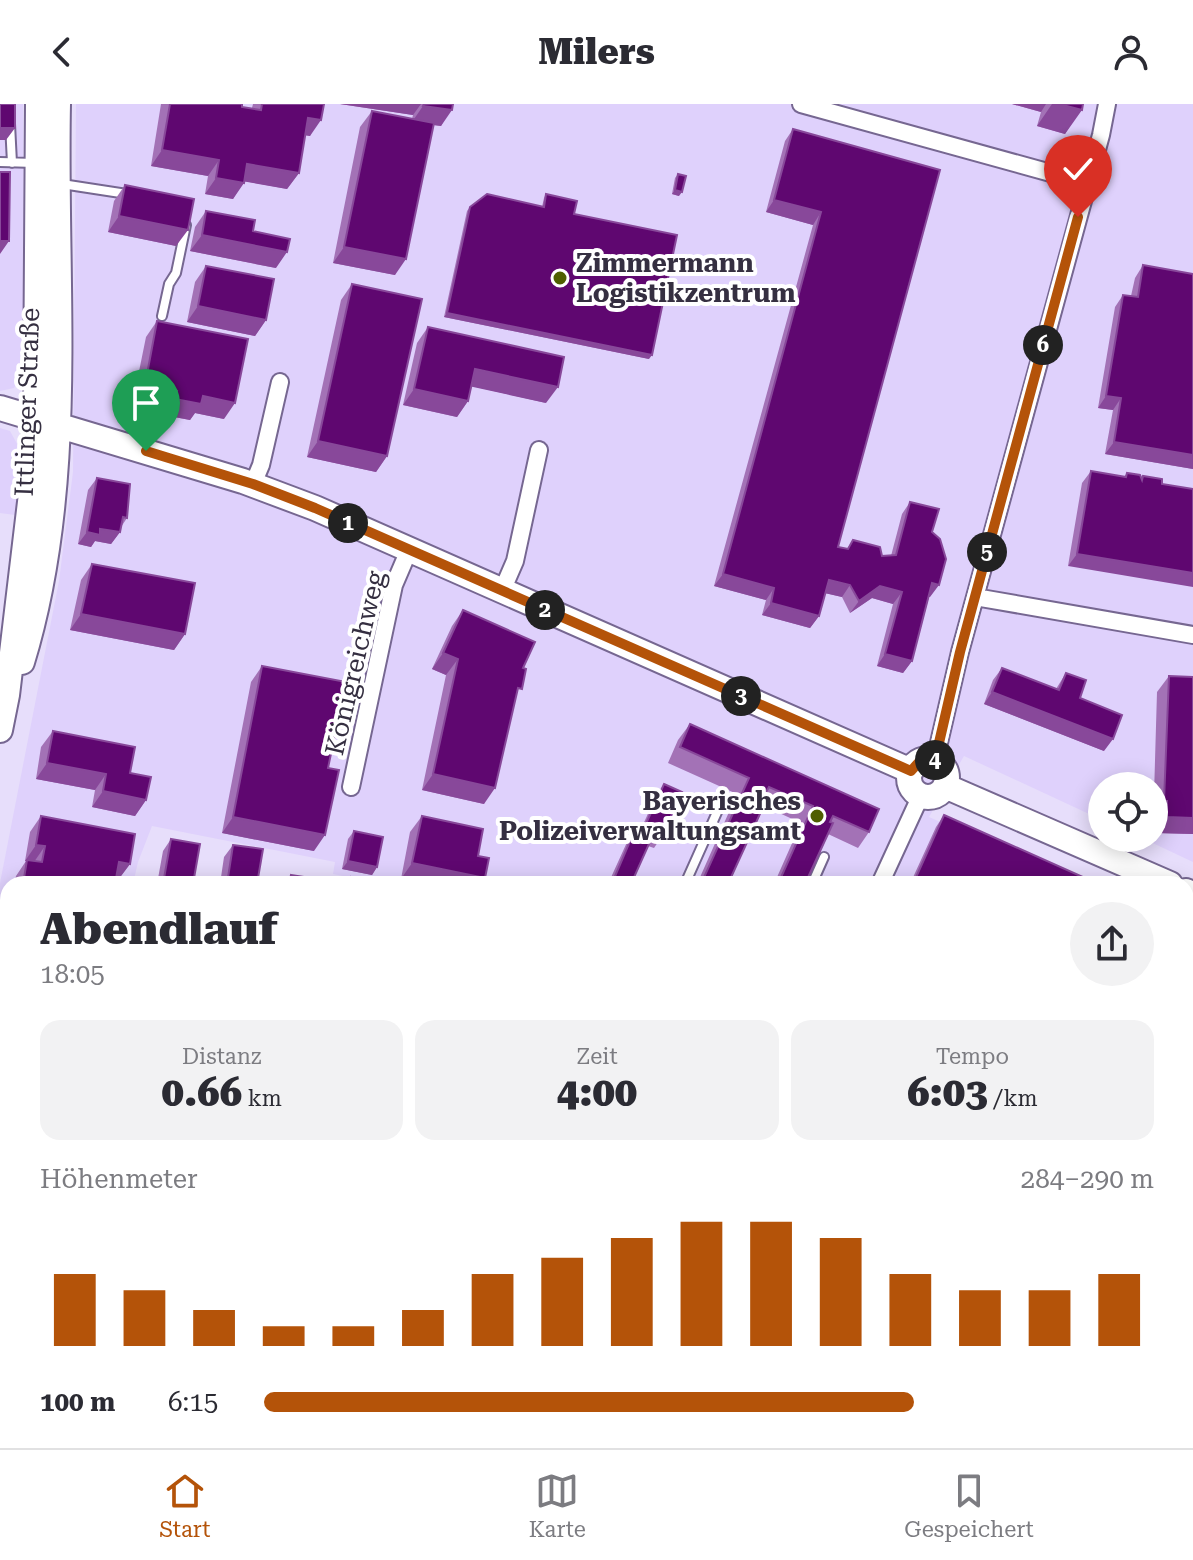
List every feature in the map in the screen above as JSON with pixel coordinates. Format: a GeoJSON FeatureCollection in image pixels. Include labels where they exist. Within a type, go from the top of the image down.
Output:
{"type":"FeatureCollection","features":[{"type":"Feature","properties":{"kind":"street","name":"Ittlinger Straße"},"geometry":{"type":"LineString","coordinates":[[0,730],[30,506],[46,423],[44,177],[38,104]]}},
{"type":"Feature","properties":{"kind":"street","name":"Ittlinger Straße"},"geometry":{"type":"LineString","coordinates":[[44,177],[58,104]]}},
{"type":"Feature","properties":{"kind":"street"},"geometry":{"type":"LineString","coordinates":[[801,104],[1087,183]]}},
{"type":"Feature","properties":{"kind":"street"},"geometry":{"type":"LineString","coordinates":[[935,760],[975,597],[1107,104]]}},
{"type":"Feature","properties":{"kind":"street"},"geometry":{"type":"LineString","coordinates":[[253,484],[261,465],[280,382]]}},
{"type":"Feature","properties":{"kind":"street"},"geometry":{"type":"LineString","coordinates":[[0,408],[253,484],[911,771]]}},
{"type":"Feature","properties":{"kind":"street"},"geometry":{"type":"LineString","coordinates":[[502,591],[515,561],[539,450]]}},
{"type":"Feature","properties":{"kind":"street","name":"Königreichweg"},"geometry":{"type":"LineString","coordinates":[[351,787],[394,585],[409,550]]}},
{"type":"Feature","properties":{"kind":"street"},"geometry":{"type":"LineString","coordinates":[[975,597],[1193,635]]}},
{"type":"Feature","properties":{"kind":"street"},"geometry":{"type":"LineString","coordinates":[[935,760],[944,766],[947,776],[945,786],[936,795],[921,795],[911,786],[911,771],[920,761],[935,760]]}},
{"type":"Feature","properties":{"kind":"street"},"geometry":{"type":"LineString","coordinates":[[945,786],[1152,876]]}},
{"type":"Feature","properties":{"kind":"street"},"geometry":{"type":"LineString","coordinates":[[884,876],[921,795]]}},
{"type":"Feature","properties":{"kind":"lane"},"geometry":{"type":"LineString","coordinates":[[9,104],[12,163]]}},
{"type":"Feature","properties":{"kind":"lane"},"geometry":{"type":"LineString","coordinates":[[0,162],[12,163],[44,177],[144,197]]}},
{"type":"Feature","properties":{"kind":"lane"},"geometry":{"type":"LineString","coordinates":[[162,316],[169,284],[176,273],[188,218]]}},
{"type":"Feature","properties":{"kind":"lane"},"geometry":{"type":"LineString","coordinates":[[689,876],[718,810]]}},
{"type":"Feature","properties":{"kind":"lane"},"geometry":{"type":"LineString","coordinates":[[816,876],[824,857]]}},
{"type":"Feature","properties":{"kind":"shaded area"},"geometry":{"type":"Polygon","coordinates":[[[0,104],[23,104],[24,373],[14,388],[0,391],[0,104]]]}},
{"type":"Feature","properties":{"kind":"shaded area"},"geometry":{"type":"Polygon","coordinates":[[[76,104],[1193,104],[1193,862],[1168,850],[1168,772],[1088,772],[1088,814],[964,756],[929,817],[1063,876],[343,876],[333,874],[335,862],[152,826],[135,876],[1,876],[59,581],[73,472],[76,104]]]}},
{"type":"Feature","properties":{"kind":"shaded area"},"geometry":{"type":"Polygon","coordinates":[[[0,428],[10,431],[22,453],[15,515],[0,513],[0,428]]]}},
{"type":"Feature","properties":{"kind":"building"},"geometry":{"type":"Polygon","coordinates":[[[0,104],[15,104],[15,128],[0,128],[0,104]]]}},
{"type":"Feature","properties":{"kind":"building"},"geometry":{"type":"Polygon","coordinates":[[[170,104],[242,104],[242,107],[261,110],[262,104],[324,104],[321,120],[308,118],[299,173],[247,164],[244,183],[216,178],[219,160],[162,150],[170,104]]]}},
{"type":"Feature","properties":{"kind":"building"},"geometry":{"type":"Polygon","coordinates":[[[424,104],[453,104],[452,110],[424,104]]]}},
{"type":"Feature","properties":{"kind":"building"},"geometry":{"type":"Polygon","coordinates":[[[1059,104],[1083,104],[1082,110],[1059,104]]]}},
{"type":"Feature","properties":{"kind":"building"},"geometry":{"type":"Polygon","coordinates":[[[372,111],[434,123],[406,259],[344,247],[372,111]]]}},
{"type":"Feature","properties":{"kind":"building"},"geometry":{"type":"Polygon","coordinates":[[[793,129],[940,170],[838,547],[848,549],[853,540],[880,547],[882,556],[896,555],[910,502],[939,509],[932,532],[940,539],[946,559],[939,585],[932,583],[912,661],[885,654],[902,592],[880,586],[859,601],[850,585],[829,580],[819,616],[771,603],[774,588],[723,574],[821,212],[774,200],[793,129]]]}},
{"type":"Feature","properties":{"kind":"building"},"geometry":{"type":"Polygon","coordinates":[[[0,172],[10,172],[9,241],[0,241],[0,172]]]}},
{"type":"Feature","properties":{"kind":"building"},"geometry":{"type":"Polygon","coordinates":[[[678,174],[686,176],[682,192],[675,190],[678,174]]]}},
{"type":"Feature","properties":{"kind":"building"},"geometry":{"type":"Polygon","coordinates":[[[125,185],[194,199],[188,230],[119,216],[125,185]]]}},
{"type":"Feature","properties":{"kind":"building","name":"Zimmermann Logistikzentrum"},"geometry":{"type":"Polygon","coordinates":[[[487,194],[544,207],[546,194],[577,201],[574,214],[677,235],[652,355],[447,313],[470,207],[487,194]]]}},
{"type":"Feature","properties":{"kind":"building"},"geometry":{"type":"Polygon","coordinates":[[[206,211],[255,220],[253,231],[290,239],[287,252],[202,235],[206,211]]]}},
{"type":"Feature","properties":{"kind":"building"},"geometry":{"type":"Polygon","coordinates":[[[1143,265],[1193,274],[1193,455],[1114,442],[1121,398],[1106,396],[1123,295],[1138,297],[1143,265]]]}},
{"type":"Feature","properties":{"kind":"building"},"geometry":{"type":"Polygon","coordinates":[[[206,266],[274,279],[266,320],[198,306],[206,266]]]}},
{"type":"Feature","properties":{"kind":"building"},"geometry":{"type":"Polygon","coordinates":[[[352,284],[422,299],[387,456],[318,441],[352,284]]]}},
{"type":"Feature","properties":{"kind":"building"},"geometry":{"type":"Polygon","coordinates":[[[157,321],[248,339],[235,403],[203,396],[201,404],[175,399],[177,391],[145,385],[157,321]]]}},
{"type":"Feature","properties":{"kind":"building"},"geometry":{"type":"Polygon","coordinates":[[[428,327],[564,357],[558,387],[475,369],[468,401],[414,389],[428,327]]]}},
{"type":"Feature","properties":{"kind":"building"},"geometry":{"type":"Polygon","coordinates":[[[1091,471],[1126,477],[1127,473],[1140,475],[1142,480],[1143,476],[1162,479],[1162,484],[1193,489],[1193,573],[1077,554],[1091,471]]]}},
{"type":"Feature","properties":{"kind":"building"},"geometry":{"type":"Polygon","coordinates":[[[97,478],[130,484],[127,518],[123,517],[120,532],[100,529],[100,535],[87,532],[97,478]]]}},
{"type":"Feature","properties":{"kind":"building"},"geometry":{"type":"Polygon","coordinates":[[[92,564],[195,583],[185,634],[81,614],[92,564]]]}},
{"type":"Feature","properties":{"kind":"building"},"geometry":{"type":"Polygon","coordinates":[[[463,610],[535,642],[523,668],[526,669],[522,689],[518,688],[495,788],[433,774],[458,659],[443,653],[463,610]]]}},
{"type":"Feature","properties":{"kind":"building"},"geometry":{"type":"Polygon","coordinates":[[[262,666],[346,682],[328,768],[339,770],[325,835],[233,817],[262,666]]]}},
{"type":"Feature","properties":{"kind":"building"},"geometry":{"type":"Polygon","coordinates":[[[1002,668],[1059,690],[1066,673],[1086,680],[1080,698],[1122,715],[1113,739],[992,692],[1002,668]]]}},
{"type":"Feature","properties":{"kind":"building"},"geometry":{"type":"Polygon","coordinates":[[[1169,676],[1193,677],[1193,818],[1168,817],[1168,772],[1165,772],[1169,676]]]}},
{"type":"Feature","properties":{"kind":"building"},"geometry":{"type":"Polygon","coordinates":[[[690,724],[879,809],[869,832],[833,816],[830,822],[833,823],[809,876],[782,876],[813,806],[769,787],[766,792],[769,794],[732,876],[705,876],[749,778],[680,747],[690,724]]]}},
{"type":"Feature","properties":{"kind":"building"},"geometry":{"type":"Polygon","coordinates":[[[53,731],[135,747],[130,773],[151,777],[146,800],[103,791],[106,774],[47,763],[53,731]]]}},
{"type":"Feature","properties":{"kind":"building"},"geometry":{"type":"Polygon","coordinates":[[[664,784],[682,792],[662,836],[644,828],[664,784]]]}},
{"type":"Feature","properties":{"kind":"building"},"geometry":{"type":"Polygon","coordinates":[[[944,815],[1081,876],[917,876],[944,815]]]}},
{"type":"Feature","properties":{"kind":"building"},"geometry":{"type":"Polygon","coordinates":[[[41,816],[135,834],[130,864],[119,862],[116,876],[24,876],[27,860],[42,862],[45,846],[36,845],[41,816]]]}},
{"type":"Feature","properties":{"kind":"building"},"geometry":{"type":"Polygon","coordinates":[[[422,816],[483,829],[478,856],[489,858],[485,876],[412,863],[422,816]]]}},
{"type":"Feature","properties":{"kind":"building"},"geometry":{"type":"Polygon","coordinates":[[[636,827],[653,835],[635,876],[615,876],[636,827]]]}},
{"type":"Feature","properties":{"kind":"building"},"geometry":{"type":"Polygon","coordinates":[[[354,831],[383,837],[377,867],[348,861],[354,831]]]}},
{"type":"Feature","properties":{"kind":"building"},"geometry":{"type":"Polygon","coordinates":[[[171,839],[200,844],[194,876],[164,876],[171,839]]]}},
{"type":"Feature","properties":{"kind":"building"},"geometry":{"type":"Polygon","coordinates":[[[233,845],[263,849],[258,876],[228,876],[233,845]]]}},
{"type":"Feature","properties":{"kind":"place","name":"Zimmermann Logistikzentrum"},"geometry":{"type":"Point","coordinates":[560,278]}},
{"type":"Feature","properties":{"kind":"place","name":"Bayerisches Polizeiverwaltungsamt"},"geometry":{"type":"Point","coordinates":[817,816]}},
{"type":"Feature","properties":{"kind":"route"},"geometry":{"type":"LineString","coordinates":[[146,451],[253,484],[315,508],[911,771],[920,761],[935,760],[960,652],[1078,217]]}}]}
